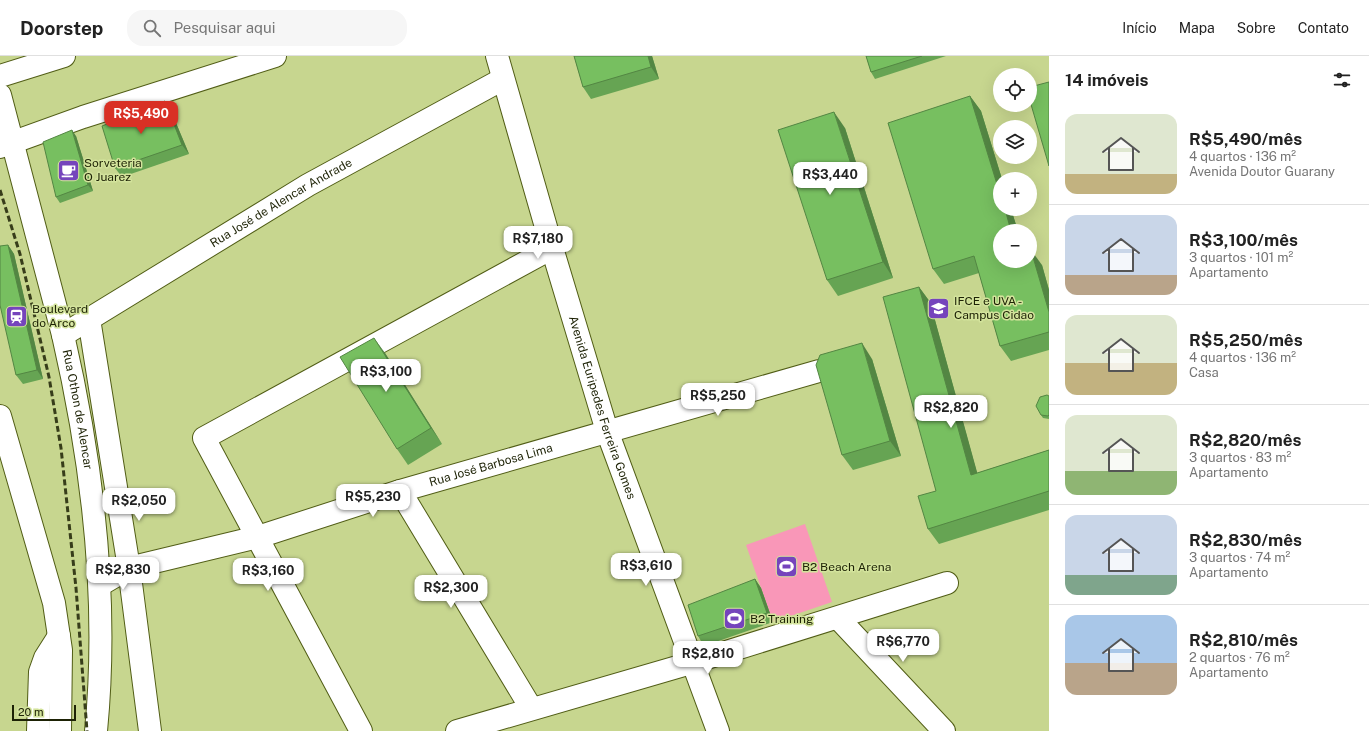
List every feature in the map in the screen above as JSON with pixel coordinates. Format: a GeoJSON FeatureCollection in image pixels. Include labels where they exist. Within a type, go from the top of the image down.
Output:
{"type":"FeatureCollection","features":[{"type":"Feature","properties":{"kind":"street"},"geometry":{"type":"LineString","coordinates":[[0,76],[64,56]]}},
{"type":"Feature","properties":{"kind":"street"},"geometry":{"type":"LineString","coordinates":[[7,145],[84,117],[275,56]]}},
{"type":"Feature","properties":{"kind":"street","name":"Avenida Euripedes Ferreira Gomes"},"geometry":{"type":"LineString","coordinates":[[497,56],[552,248],[607,431],[691,663],[718,731]]}},
{"type":"Feature","properties":{"kind":"street","name":"Rua José de Alencar Andrade"},"geometry":{"type":"LineString","coordinates":[[63,335],[308,185],[503,79]]}},
{"type":"Feature","properties":{"kind":"street","name":"Rua Othon de Alencar"},"geometry":{"type":"LineString","coordinates":[[0,95],[7,145],[63,335],[72,371],[92,487],[100,585],[102,643],[96,731]]}},
{"type":"Feature","properties":{"kind":"street"},"geometry":{"type":"LineString","coordinates":[[361,731],[204,438],[552,248]]}},
{"type":"Feature","properties":{"kind":"street"},"geometry":{"type":"LineString","coordinates":[[89,319],[129,568],[150,731]]}},
{"type":"Feature","properties":{"kind":"street","name":"Rua José Barbosa Lima"},"geometry":{"type":"LineString","coordinates":[[100,585],[129,568],[258,537],[400,491],[819,371]]}},
{"type":"Feature","properties":{"kind":"street"},"geometry":{"type":"LineString","coordinates":[[0,416],[54,603],[61,650],[60,731]]}},
{"type":"Feature","properties":{"kind":"street"},"geometry":{"type":"LineString","coordinates":[[400,491],[532,708]]}},
{"type":"Feature","properties":{"kind":"street"},"geometry":{"type":"LineString","coordinates":[[457,731],[691,663],[947,583]]}},
{"type":"Feature","properties":{"kind":"street"},"geometry":{"type":"LineString","coordinates":[[838,618],[944,731]]}},
{"type":"Feature","properties":{"kind":"street"},"geometry":{"type":"LineString","coordinates":[[38,731],[40,672],[45,658],[59,636]]}},
{"type":"Feature","properties":{"kind":"shaded area","name":"B2 Beach Arena"},"geometry":{"type":"Polygon","coordinates":[[[805,524],[832,602],[773,622],[746,545],[805,524]]]}},
{"type":"Feature","properties":{"kind":"building"},"geometry":{"type":"Polygon","coordinates":[[[574,56],[648,56],[651,67],[583,87],[574,56]]]}},
{"type":"Feature","properties":{"kind":"building"},"geometry":{"type":"Polygon","coordinates":[[[866,56],[922,56],[871,72],[866,56]]]}},
{"type":"Feature","properties":{"kind":"building"},"geometry":{"type":"Polygon","coordinates":[[[1049,82],[1049,166],[1037,125],[1037,120],[1036,120],[1033,112],[1037,112],[1037,85],[1049,82]]]}},
{"type":"Feature","properties":{"kind":"building"},"geometry":{"type":"Polygon","coordinates":[[[970,96],[993,172],[993,216],[1007,216],[1009,224],[993,224],[993,268],[1036,268],[1049,312],[1049,332],[1000,346],[974,256],[933,269],[888,123],[970,96]]]}},
{"type":"Feature","properties":{"kind":"building"},"geometry":{"type":"Polygon","coordinates":[[[165,101],[182,145],[115,168],[102,126],[165,101]]]}},
{"type":"Feature","properties":{"kind":"building"},"geometry":{"type":"Polygon","coordinates":[[[834,112],[883,262],[827,280],[778,130],[834,112]]]}},
{"type":"Feature","properties":{"kind":"building","name":"Sorveteria O Juarez"},"geometry":{"type":"Polygon","coordinates":[[[72,130],[88,185],[56,197],[43,142],[72,130]]]}},
{"type":"Feature","properties":{"kind":"building","name":"Boulevard do Arco"},"geometry":{"type":"Polygon","coordinates":[[[8,245],[37,370],[16,375],[0,305],[0,246],[8,245]]]}},
{"type":"Feature","properties":{"kind":"building"},"geometry":{"type":"Polygon","coordinates":[[[919,287],[971,475],[1049,450],[1049,491],[928,529],[918,496],[936,491],[883,297],[919,287]]]}},
{"type":"Feature","properties":{"kind":"building"},"geometry":{"type":"Polygon","coordinates":[[[374,338],[431,428],[397,449],[340,357],[374,338]]]}},
{"type":"Feature","properties":{"kind":"building"},"geometry":{"type":"Polygon","coordinates":[[[862,343],[890,441],[842,455],[816,365],[820,355],[862,343]]]}},
{"type":"Feature","properties":{"kind":"building"},"geometry":{"type":"Polygon","coordinates":[[[1047,395],[1049,396],[1048,416],[1041,415],[1036,406],[1040,397],[1047,395]]]}},
{"type":"Feature","properties":{"kind":"building","name":"B2 Training"},"geometry":{"type":"Polygon","coordinates":[[[755,579],[767,613],[698,636],[688,605],[755,579]]]}},
{"type":"Feature","properties":{"kind":"railway"},"geometry":{"type":"LineString","coordinates":[[0,190],[20,254],[49,377],[61,448],[76,588],[87,731]]}},
{"type":"Feature","properties":{"kind":"place","name":"Sorveteria O Juarez"},"geometry":{"type":"Point","coordinates":[69,170]}},
{"type":"Feature","properties":{"kind":"place","name":"IFCE e UVA - Campus Cidao"},"geometry":{"type":"Point","coordinates":[939,308]}},
{"type":"Feature","properties":{"kind":"place","name":"Boulevard do Arco"},"geometry":{"type":"Point","coordinates":[17,316]}},
{"type":"Feature","properties":{"kind":"place","name":"B2 Beach Arena"},"geometry":{"type":"Point","coordinates":[787,567]}},
{"type":"Feature","properties":{"kind":"place","name":"B2 Training"},"geometry":{"type":"Point","coordinates":[734,619]}}]}
